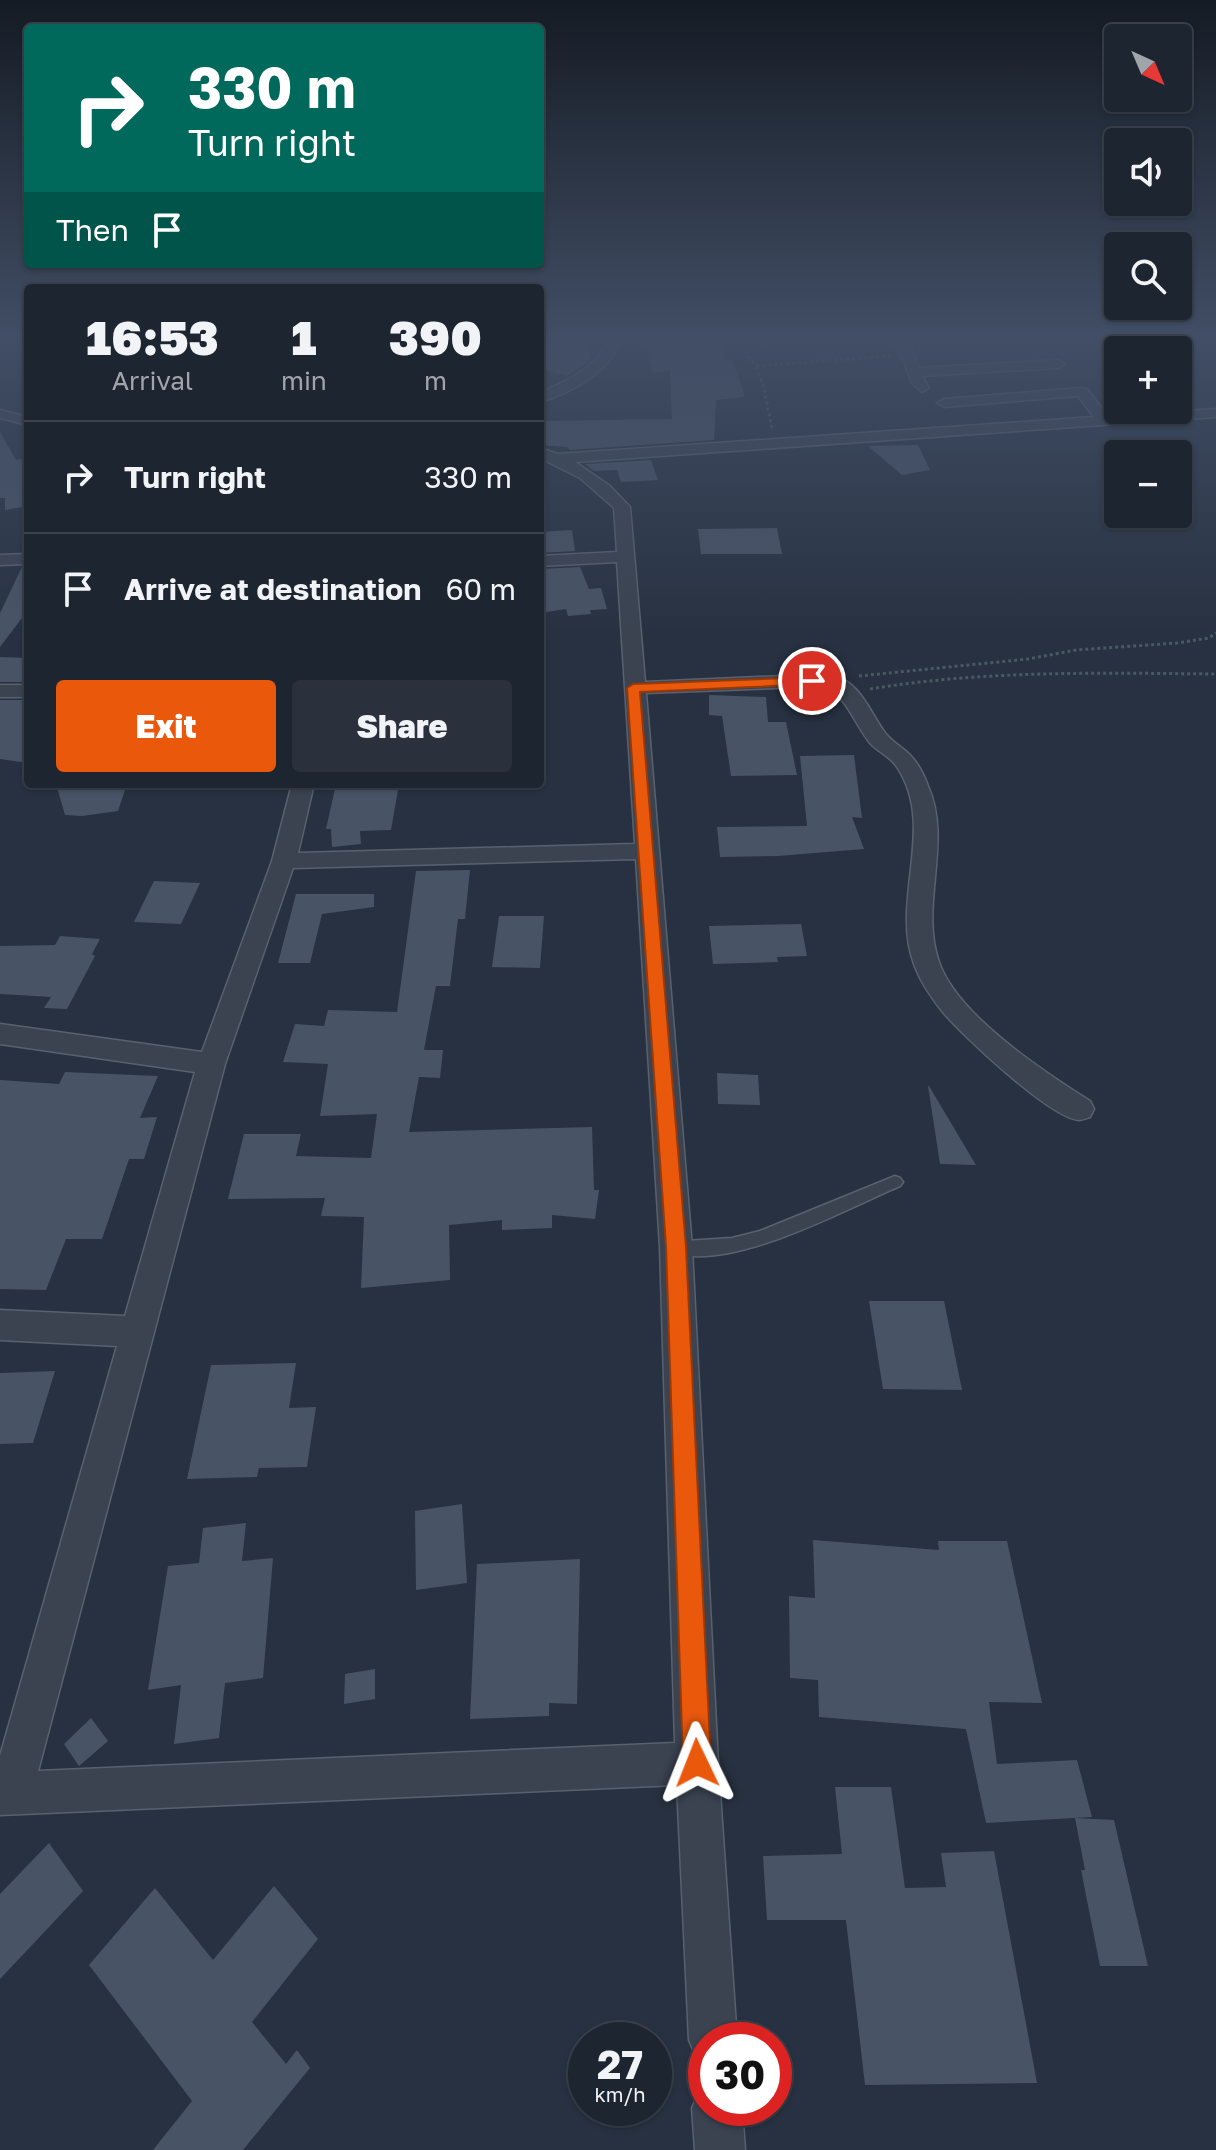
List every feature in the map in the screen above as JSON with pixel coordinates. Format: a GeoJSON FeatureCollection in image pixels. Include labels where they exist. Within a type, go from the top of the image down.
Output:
{"type":"FeatureCollection","features":[{"type":"Feature","properties":{"kind":"street"},"geometry":{"type":"LineString","coordinates":[[548,456],[890,435]]}},
{"type":"Feature","properties":{"kind":"street"},"geometry":{"type":"LineString","coordinates":[[548,456],[606,488],[622,507],[676,1247],[697,1763],[712,2022]]}},
{"type":"Feature","properties":{"kind":"street"},"geometry":{"type":"LineString","coordinates":[[544,561],[624,557]]}},
{"type":"Feature","properties":{"kind":"street"},"geometry":{"type":"LineString","coordinates":[[0,560],[24,559]]}},
{"type":"Feature","properties":{"kind":"street"},"geometry":{"type":"LineString","coordinates":[[633,688],[838,684],[860,704],[877,737],[906,765],[921,793],[925,820],[920,920],[926,962],[940,989],[970,1023],[1018,1066],[1080,1109]]}},
{"type":"Feature","properties":{"kind":"street"},"geometry":{"type":"LineString","coordinates":[[0,691],[24,691]]}},
{"type":"Feature","properties":{"kind":"street"},"geometry":{"type":"LineString","coordinates":[[302,788],[284,861],[211,1064],[6,1793],[697,1763]]}},
{"type":"Feature","properties":{"kind":"street"},"geometry":{"type":"LineString","coordinates":[[284,861],[646,851]]}},
{"type":"Feature","properties":{"kind":"street"},"geometry":{"type":"LineString","coordinates":[[0,1034],[211,1064]]}},
{"type":"Feature","properties":{"kind":"street"},"geometry":{"type":"LineString","coordinates":[[0,1325],[135,1332]]}},
{"type":"Feature","properties":{"kind":"street"},"geometry":{"type":"LineString","coordinates":[[718,2126],[720,2150]]}},
{"type":"Feature","properties":{"kind":"lane"},"geometry":{"type":"LineString","coordinates":[[676,1247],[699,1250],[734,1244],[782,1229],[895,1182]]}},
{"type":"Feature","properties":{"kind":"path"},"geometry":{"type":"LineString","coordinates":[[774,435],[776,444]]}},
{"type":"Feature","properties":{"kind":"path"},"geometry":{"type":"LineString","coordinates":[[838,684],[885,671],[917,671],[1028,659],[1076,650],[1177,643],[1209,638],[1216,633]]}},
{"type":"Feature","properties":{"kind":"path"},"geometry":{"type":"LineString","coordinates":[[838,684],[870,689],[918,681],[1036,672],[1216,674]]}},
{"type":"Feature","properties":{"kind":"building"},"geometry":{"type":"Polygon","coordinates":[[[2,435],[16,460],[24,458],[24,507],[5,510],[5,498],[0,498],[2,435]]]}},
{"type":"Feature","properties":{"kind":"building"},"geometry":{"type":"Polygon","coordinates":[[[544,435],[714,435],[714,440],[570,450],[567,447],[544,445],[544,435]]]}},
{"type":"Feature","properties":{"kind":"building"},"geometry":{"type":"Polygon","coordinates":[[[918,445],[930,470],[902,475],[868,446],[918,445]]]}},
{"type":"Feature","properties":{"kind":"building"},"geometry":{"type":"Polygon","coordinates":[[[651,460],[658,480],[621,482],[617,470],[594,471],[585,464],[651,460]]]}},
{"type":"Feature","properties":{"kind":"building"},"geometry":{"type":"Polygon","coordinates":[[[777,528],[782,554],[701,554],[698,529],[777,528]]]}},
{"type":"Feature","properties":{"kind":"building"},"geometry":{"type":"Polygon","coordinates":[[[572,530],[575,551],[544,553],[544,532],[572,530]]]}},
{"type":"Feature","properties":{"kind":"building"},"geometry":{"type":"Polygon","coordinates":[[[24,567],[24,615],[0,647],[0,613],[24,567]]]}},
{"type":"Feature","properties":{"kind":"building"},"geometry":{"type":"Polygon","coordinates":[[[580,567],[589,589],[601,588],[607,609],[568,616],[566,609],[544,612],[544,569],[580,567]]]}},
{"type":"Feature","properties":{"kind":"building"},"geometry":{"type":"Polygon","coordinates":[[[0,657],[24,658],[24,682],[0,682],[0,657]]]}},
{"type":"Feature","properties":{"kind":"building"},"geometry":{"type":"Polygon","coordinates":[[[709,695],[766,697],[768,722],[786,722],[797,775],[731,776],[722,716],[709,715],[709,695]]]}},
{"type":"Feature","properties":{"kind":"building"},"geometry":{"type":"Polygon","coordinates":[[[0,700],[24,700],[24,762],[0,759],[0,700]]]}},
{"type":"Feature","properties":{"kind":"building"},"geometry":{"type":"Polygon","coordinates":[[[854,755],[862,818],[852,817],[864,849],[720,857],[717,827],[807,826],[800,756],[854,755]]]}},
{"type":"Feature","properties":{"kind":"building"},"geometry":{"type":"Polygon","coordinates":[[[57,788],[126,788],[118,811],[65,815],[57,788]]]}},
{"type":"Feature","properties":{"kind":"building"},"geometry":{"type":"Polygon","coordinates":[[[335,788],[398,788],[391,830],[360,831],[361,844],[332,847],[331,829],[326,829],[335,788]]]}},
{"type":"Feature","properties":{"kind":"building"},"geometry":{"type":"Polygon","coordinates":[[[470,870],[465,919],[458,919],[450,986],[436,986],[424,1050],[443,1050],[440,1078],[419,1077],[409,1132],[592,1127],[594,1190],[599,1190],[595,1219],[552,1215],[552,1228],[502,1230],[502,1220],[449,1225],[450,1280],[361,1288],[364,1217],[321,1216],[325,1198],[228,1199],[244,1134],[301,1134],[296,1156],[371,1158],[377,1114],[320,1116],[328,1064],[283,1062],[295,1024],[324,1026],[328,1010],[397,1012],[416,871],[470,870]]]}},
{"type":"Feature","properties":{"kind":"building"},"geometry":{"type":"Polygon","coordinates":[[[154,881],[200,883],[181,924],[134,922],[154,881]]]}},
{"type":"Feature","properties":{"kind":"building"},"geometry":{"type":"Polygon","coordinates":[[[296,894],[374,894],[374,907],[322,914],[310,963],[278,963],[296,894]]]}},
{"type":"Feature","properties":{"kind":"building"},"geometry":{"type":"Polygon","coordinates":[[[499,916],[544,916],[540,968],[492,967],[499,916]]]}},
{"type":"Feature","properties":{"kind":"building"},"geometry":{"type":"Polygon","coordinates":[[[801,924],[807,956],[777,957],[778,962],[713,964],[709,926],[801,924]]]}},
{"type":"Feature","properties":{"kind":"building"},"geometry":{"type":"Polygon","coordinates":[[[60,936],[100,939],[92,954],[95,956],[67,1009],[44,1008],[51,997],[0,994],[0,946],[55,945],[60,936]]]}},
{"type":"Feature","properties":{"kind":"building"},"geometry":{"type":"Polygon","coordinates":[[[65,1072],[158,1076],[140,1118],[157,1117],[144,1159],[129,1159],[102,1239],[66,1239],[46,1290],[0,1289],[0,1080],[59,1084],[65,1072]]]}},
{"type":"Feature","properties":{"kind":"building"},"geometry":{"type":"Polygon","coordinates":[[[717,1073],[758,1075],[760,1105],[718,1104],[717,1073]]]}},
{"type":"Feature","properties":{"kind":"building"},"geometry":{"type":"Polygon","coordinates":[[[929,1086],[976,1165],[940,1164],[929,1086]]]}},
{"type":"Feature","properties":{"kind":"building"},"geometry":{"type":"Polygon","coordinates":[[[869,1301],[944,1301],[962,1390],[883,1389],[869,1301]]]}},
{"type":"Feature","properties":{"kind":"building"},"geometry":{"type":"Polygon","coordinates":[[[296,1363],[289,1408],[316,1407],[307,1467],[259,1468],[257,1477],[187,1479],[211,1365],[296,1363]]]}},
{"type":"Feature","properties":{"kind":"building"},"geometry":{"type":"Polygon","coordinates":[[[55,1371],[33,1443],[0,1444],[0,1373],[55,1371]]]}},
{"type":"Feature","properties":{"kind":"building"},"geometry":{"type":"Polygon","coordinates":[[[462,1504],[467,1583],[416,1590],[415,1511],[462,1504]]]}},
{"type":"Feature","properties":{"kind":"building"},"geometry":{"type":"Polygon","coordinates":[[[246,1523],[242,1561],[273,1558],[263,1678],[225,1683],[219,1738],[174,1744],[181,1685],[148,1690],[168,1566],[199,1563],[203,1528],[246,1523]]]}},
{"type":"Feature","properties":{"kind":"building"},"geometry":{"type":"Polygon","coordinates":[[[813,1540],[939,1550],[938,1541],[1007,1541],[1042,1703],[989,1702],[997,1764],[1077,1760],[1092,1817],[986,1823],[966,1729],[819,1717],[818,1680],[790,1678],[789,1596],[815,1598],[813,1540]]]}},
{"type":"Feature","properties":{"kind":"building"},"geometry":{"type":"Polygon","coordinates":[[[580,1559],[577,1704],[549,1703],[549,1716],[470,1719],[477,1564],[580,1559]]]}},
{"type":"Feature","properties":{"kind":"building"},"geometry":{"type":"Polygon","coordinates":[[[375,1669],[375,1699],[344,1704],[345,1674],[375,1669]]]}},
{"type":"Feature","properties":{"kind":"building"},"geometry":{"type":"Polygon","coordinates":[[[91,1718],[108,1741],[79,1766],[64,1744],[91,1718]]]}},
{"type":"Feature","properties":{"kind":"building"},"geometry":{"type":"Polygon","coordinates":[[[835,1787],[891,1787],[905,1888],[946,1887],[941,1853],[994,1851],[1037,2083],[865,2085],[846,1920],[767,1920],[763,1856],[842,1854],[835,1787]]]}},
{"type":"Feature","properties":{"kind":"building"},"geometry":{"type":"Polygon","coordinates":[[[1075,1818],[1114,1820],[1148,1966],[1100,1966],[1081,1870],[1085,1870],[1075,1818]]]}},
{"type":"Feature","properties":{"kind":"building"},"geometry":{"type":"Polygon","coordinates":[[[49,1843],[83,1891],[0,1979],[0,1894],[49,1843]]]}},
{"type":"Feature","properties":{"kind":"building"},"geometry":{"type":"Polygon","coordinates":[[[274,1886],[318,1939],[252,2022],[286,2064],[297,2050],[310,2068],[243,2150],[153,2150],[192,2101],[89,1965],[155,1888],[213,1960],[274,1886]]]}},
{"type":"Feature","properties":{"kind":"route"},"geometry":{"type":"LineString","coordinates":[[697,1763],[676,1247],[633,688],[812,681]]}}]}
